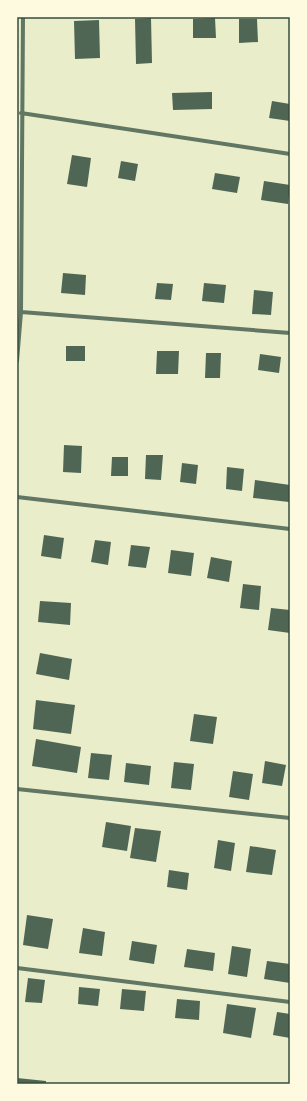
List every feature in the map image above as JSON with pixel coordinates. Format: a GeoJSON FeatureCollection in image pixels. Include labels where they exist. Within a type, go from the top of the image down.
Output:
{"type":"FeatureCollection","features":[{"type":"Feature","properties":{"kind":"street"},"geometry":{"type":"LineString","coordinates":[[17,361],[21,312],[21,113],[23,17]]}},
{"type":"Feature","properties":{"kind":"street"},"geometry":{"type":"LineString","coordinates":[[21,113],[290,154]]}},
{"type":"Feature","properties":{"kind":"street"},"geometry":{"type":"LineString","coordinates":[[21,312],[290,333]]}},
{"type":"Feature","properties":{"kind":"street"},"geometry":{"type":"LineString","coordinates":[[17,497],[290,528]]}},
{"type":"Feature","properties":{"kind":"street"},"geometry":{"type":"LineString","coordinates":[[17,789],[290,818]]}},
{"type":"Feature","properties":{"kind":"street"},"geometry":{"type":"LineString","coordinates":[[17,968],[290,1002]]}},
{"type":"Feature","properties":{"kind":"building"},"geometry":{"type":"Polygon","coordinates":[[[151,18],[152,63],[136,64],[135,19],[151,18]]]}},
{"type":"Feature","properties":{"kind":"building"},"geometry":{"type":"Polygon","coordinates":[[[215,18],[216,38],[193,38],[193,19],[215,18]]]}},
{"type":"Feature","properties":{"kind":"building"},"geometry":{"type":"Polygon","coordinates":[[[239,19],[257,19],[258,42],[239,43],[239,19]]]}},
{"type":"Feature","properties":{"kind":"building"},"geometry":{"type":"Polygon","coordinates":[[[99,20],[100,58],[75,59],[74,21],[99,20]]]}},
{"type":"Feature","properties":{"kind":"building"},"geometry":{"type":"Polygon","coordinates":[[[212,92],[212,109],[173,110],[172,93],[212,92]]]}},
{"type":"Feature","properties":{"kind":"building"},"geometry":{"type":"Polygon","coordinates":[[[272,101],[290,104],[290,121],[269,118],[272,101]]]}},
{"type":"Feature","properties":{"kind":"building"},"geometry":{"type":"Polygon","coordinates":[[[72,155],[91,158],[87,187],[67,184],[72,155]]]}},
{"type":"Feature","properties":{"kind":"building"},"geometry":{"type":"Polygon","coordinates":[[[121,161],[138,164],[135,181],[118,178],[121,161]]]}},
{"type":"Feature","properties":{"kind":"building"},"geometry":{"type":"Polygon","coordinates":[[[215,173],[240,177],[237,193],[212,189],[215,173]]]}},
{"type":"Feature","properties":{"kind":"building"},"geometry":{"type":"Polygon","coordinates":[[[264,181],[290,185],[288,204],[261,200],[264,181]]]}},
{"type":"Feature","properties":{"kind":"building"},"geometry":{"type":"Polygon","coordinates":[[[63,273],[86,275],[85,295],[61,293],[63,273]]]}},
{"type":"Feature","properties":{"kind":"building"},"geometry":{"type":"Polygon","coordinates":[[[157,283],[173,284],[171,300],[155,299],[157,283]]]}},
{"type":"Feature","properties":{"kind":"building"},"geometry":{"type":"Polygon","coordinates":[[[204,283],[226,285],[224,303],[202,301],[204,283]]]}},
{"type":"Feature","properties":{"kind":"building"},"geometry":{"type":"Polygon","coordinates":[[[254,290],[273,292],[271,315],[252,314],[254,290]]]}},
{"type":"Feature","properties":{"kind":"building"},"geometry":{"type":"Polygon","coordinates":[[[66,346],[85,346],[85,361],[66,361],[66,346]]]}},
{"type":"Feature","properties":{"kind":"building"},"geometry":{"type":"Polygon","coordinates":[[[157,351],[179,351],[178,374],[156,374],[157,351]]]}},
{"type":"Feature","properties":{"kind":"building"},"geometry":{"type":"Polygon","coordinates":[[[206,353],[221,353],[220,378],[205,378],[206,353]]]}},
{"type":"Feature","properties":{"kind":"building"},"geometry":{"type":"Polygon","coordinates":[[[260,354],[281,357],[279,373],[258,370],[260,354]]]}},
{"type":"Feature","properties":{"kind":"building"},"geometry":{"type":"Polygon","coordinates":[[[64,445],[82,446],[81,473],[63,472],[64,445]]]}},
{"type":"Feature","properties":{"kind":"building"},"geometry":{"type":"Polygon","coordinates":[[[146,455],[163,455],[161,480],[145,479],[146,455]]]}},
{"type":"Feature","properties":{"kind":"building"},"geometry":{"type":"Polygon","coordinates":[[[112,457],[128,457],[128,476],[111,476],[112,457]]]}},
{"type":"Feature","properties":{"kind":"building"},"geometry":{"type":"Polygon","coordinates":[[[182,463],[198,465],[196,484],[180,482],[182,463]]]}},
{"type":"Feature","properties":{"kind":"building"},"geometry":{"type":"Polygon","coordinates":[[[227,467],[244,469],[242,491],[226,489],[227,467]]]}},
{"type":"Feature","properties":{"kind":"building"},"geometry":{"type":"Polygon","coordinates":[[[255,480],[290,485],[289,502],[253,498],[255,480]]]}},
{"type":"Feature","properties":{"kind":"building"},"geometry":{"type":"Polygon","coordinates":[[[44,535],[64,538],[61,559],[41,556],[44,535]]]}},
{"type":"Feature","properties":{"kind":"building"},"geometry":{"type":"Polygon","coordinates":[[[95,540],[111,542],[108,565],[91,562],[95,540]]]}},
{"type":"Feature","properties":{"kind":"building"},"geometry":{"type":"Polygon","coordinates":[[[131,545],[150,547],[146,568],[128,566],[131,545]]]}},
{"type":"Feature","properties":{"kind":"building"},"geometry":{"type":"Polygon","coordinates":[[[171,550],[194,553],[191,576],[168,573],[171,550]]]}},
{"type":"Feature","properties":{"kind":"building"},"geometry":{"type":"Polygon","coordinates":[[[211,557],[232,561],[229,582],[207,578],[211,557]]]}},
{"type":"Feature","properties":{"kind":"building"},"geometry":{"type":"Polygon","coordinates":[[[243,584],[261,586],[259,610],[240,608],[243,584]]]}},
{"type":"Feature","properties":{"kind":"building"},"geometry":{"type":"Polygon","coordinates":[[[40,601],[71,603],[70,625],[38,622],[40,601]]]}},
{"type":"Feature","properties":{"kind":"building"},"geometry":{"type":"Polygon","coordinates":[[[271,608],[290,610],[290,633],[268,630],[271,608]]]}},
{"type":"Feature","properties":{"kind":"building"},"geometry":{"type":"Polygon","coordinates":[[[40,653],[72,659],[69,680],[36,674],[40,653]]]}},
{"type":"Feature","properties":{"kind":"building"},"geometry":{"type":"Polygon","coordinates":[[[36,700],[75,705],[71,734],[33,729],[36,700]]]}},
{"type":"Feature","properties":{"kind":"building"},"geometry":{"type":"Polygon","coordinates":[[[194,714],[217,717],[213,744],[190,741],[194,714]]]}},
{"type":"Feature","properties":{"kind":"building"},"geometry":{"type":"Polygon","coordinates":[[[36,739],[81,747],[77,773],[32,766],[36,739]]]}},
{"type":"Feature","properties":{"kind":"building"},"geometry":{"type":"Polygon","coordinates":[[[91,753],[112,755],[109,780],[88,778],[91,753]]]}},
{"type":"Feature","properties":{"kind":"building"},"geometry":{"type":"Polygon","coordinates":[[[265,761],[286,765],[282,786],[262,783],[265,761]]]}},
{"type":"Feature","properties":{"kind":"building"},"geometry":{"type":"Polygon","coordinates":[[[174,762],[194,764],[191,790],[171,788],[174,762]]]}},
{"type":"Feature","properties":{"kind":"building"},"geometry":{"type":"Polygon","coordinates":[[[126,763],[151,766],[149,785],[124,782],[126,763]]]}},
{"type":"Feature","properties":{"kind":"building"},"geometry":{"type":"Polygon","coordinates":[[[233,771],[253,774],[249,800],[229,797],[233,771]]]}},
{"type":"Feature","properties":{"kind":"building"},"geometry":{"type":"Polygon","coordinates":[[[106,822],[131,826],[127,851],[102,847],[106,822]]]}},
{"type":"Feature","properties":{"kind":"building"},"geometry":{"type":"Polygon","coordinates":[[[135,828],[161,831],[156,862],[130,858],[135,828]]]}},
{"type":"Feature","properties":{"kind":"building"},"geometry":{"type":"Polygon","coordinates":[[[218,840],[235,843],[231,871],[214,868],[218,840]]]}},
{"type":"Feature","properties":{"kind":"building"},"geometry":{"type":"Polygon","coordinates":[[[250,846],[276,850],[272,875],[246,872],[250,846]]]}},
{"type":"Feature","properties":{"kind":"building"},"geometry":{"type":"Polygon","coordinates":[[[169,870],[189,873],[187,890],[167,887],[169,870]]]}},
{"type":"Feature","properties":{"kind":"building"},"geometry":{"type":"Polygon","coordinates":[[[27,915],[53,919],[48,949],[23,945],[27,915]]]}},
{"type":"Feature","properties":{"kind":"building"},"geometry":{"type":"Polygon","coordinates":[[[83,928],[105,932],[102,956],[79,953],[83,928]]]}},
{"type":"Feature","properties":{"kind":"building"},"geometry":{"type":"Polygon","coordinates":[[[132,941],[157,945],[154,964],[129,960],[132,941]]]}},
{"type":"Feature","properties":{"kind":"building"},"geometry":{"type":"Polygon","coordinates":[[[232,946],[251,949],[247,977],[228,974],[232,946]]]}},
{"type":"Feature","properties":{"kind":"building"},"geometry":{"type":"Polygon","coordinates":[[[187,949],[215,953],[213,971],[184,967],[187,949]]]}},
{"type":"Feature","properties":{"kind":"building"},"geometry":{"type":"Polygon","coordinates":[[[267,961],[290,964],[290,983],[264,979],[267,961]]]}},
{"type":"Feature","properties":{"kind":"building"},"geometry":{"type":"Polygon","coordinates":[[[28,978],[45,980],[42,1003],[25,1002],[28,978]]]}},
{"type":"Feature","properties":{"kind":"building"},"geometry":{"type":"Polygon","coordinates":[[[79,987],[100,989],[98,1006],[78,1004],[79,987]]]}},
{"type":"Feature","properties":{"kind":"building"},"geometry":{"type":"Polygon","coordinates":[[[122,989],[146,991],[144,1011],[120,1009],[122,989]]]}},
{"type":"Feature","properties":{"kind":"building"},"geometry":{"type":"Polygon","coordinates":[[[177,999],[200,1001],[199,1020],[175,1018],[177,999]]]}},
{"type":"Feature","properties":{"kind":"building"},"geometry":{"type":"Polygon","coordinates":[[[227,1004],[256,1008],[251,1038],[223,1033],[227,1004]]]}},
{"type":"Feature","properties":{"kind":"building"},"geometry":{"type":"Polygon","coordinates":[[[277,1012],[290,1014],[290,1038],[273,1035],[277,1012]]]}},
{"type":"Feature","properties":{"kind":"building"},"geometry":{"type":"Polygon","coordinates":[[[17,1078],[46,1081],[46,1084],[17,1084],[17,1078]]]}}]}
